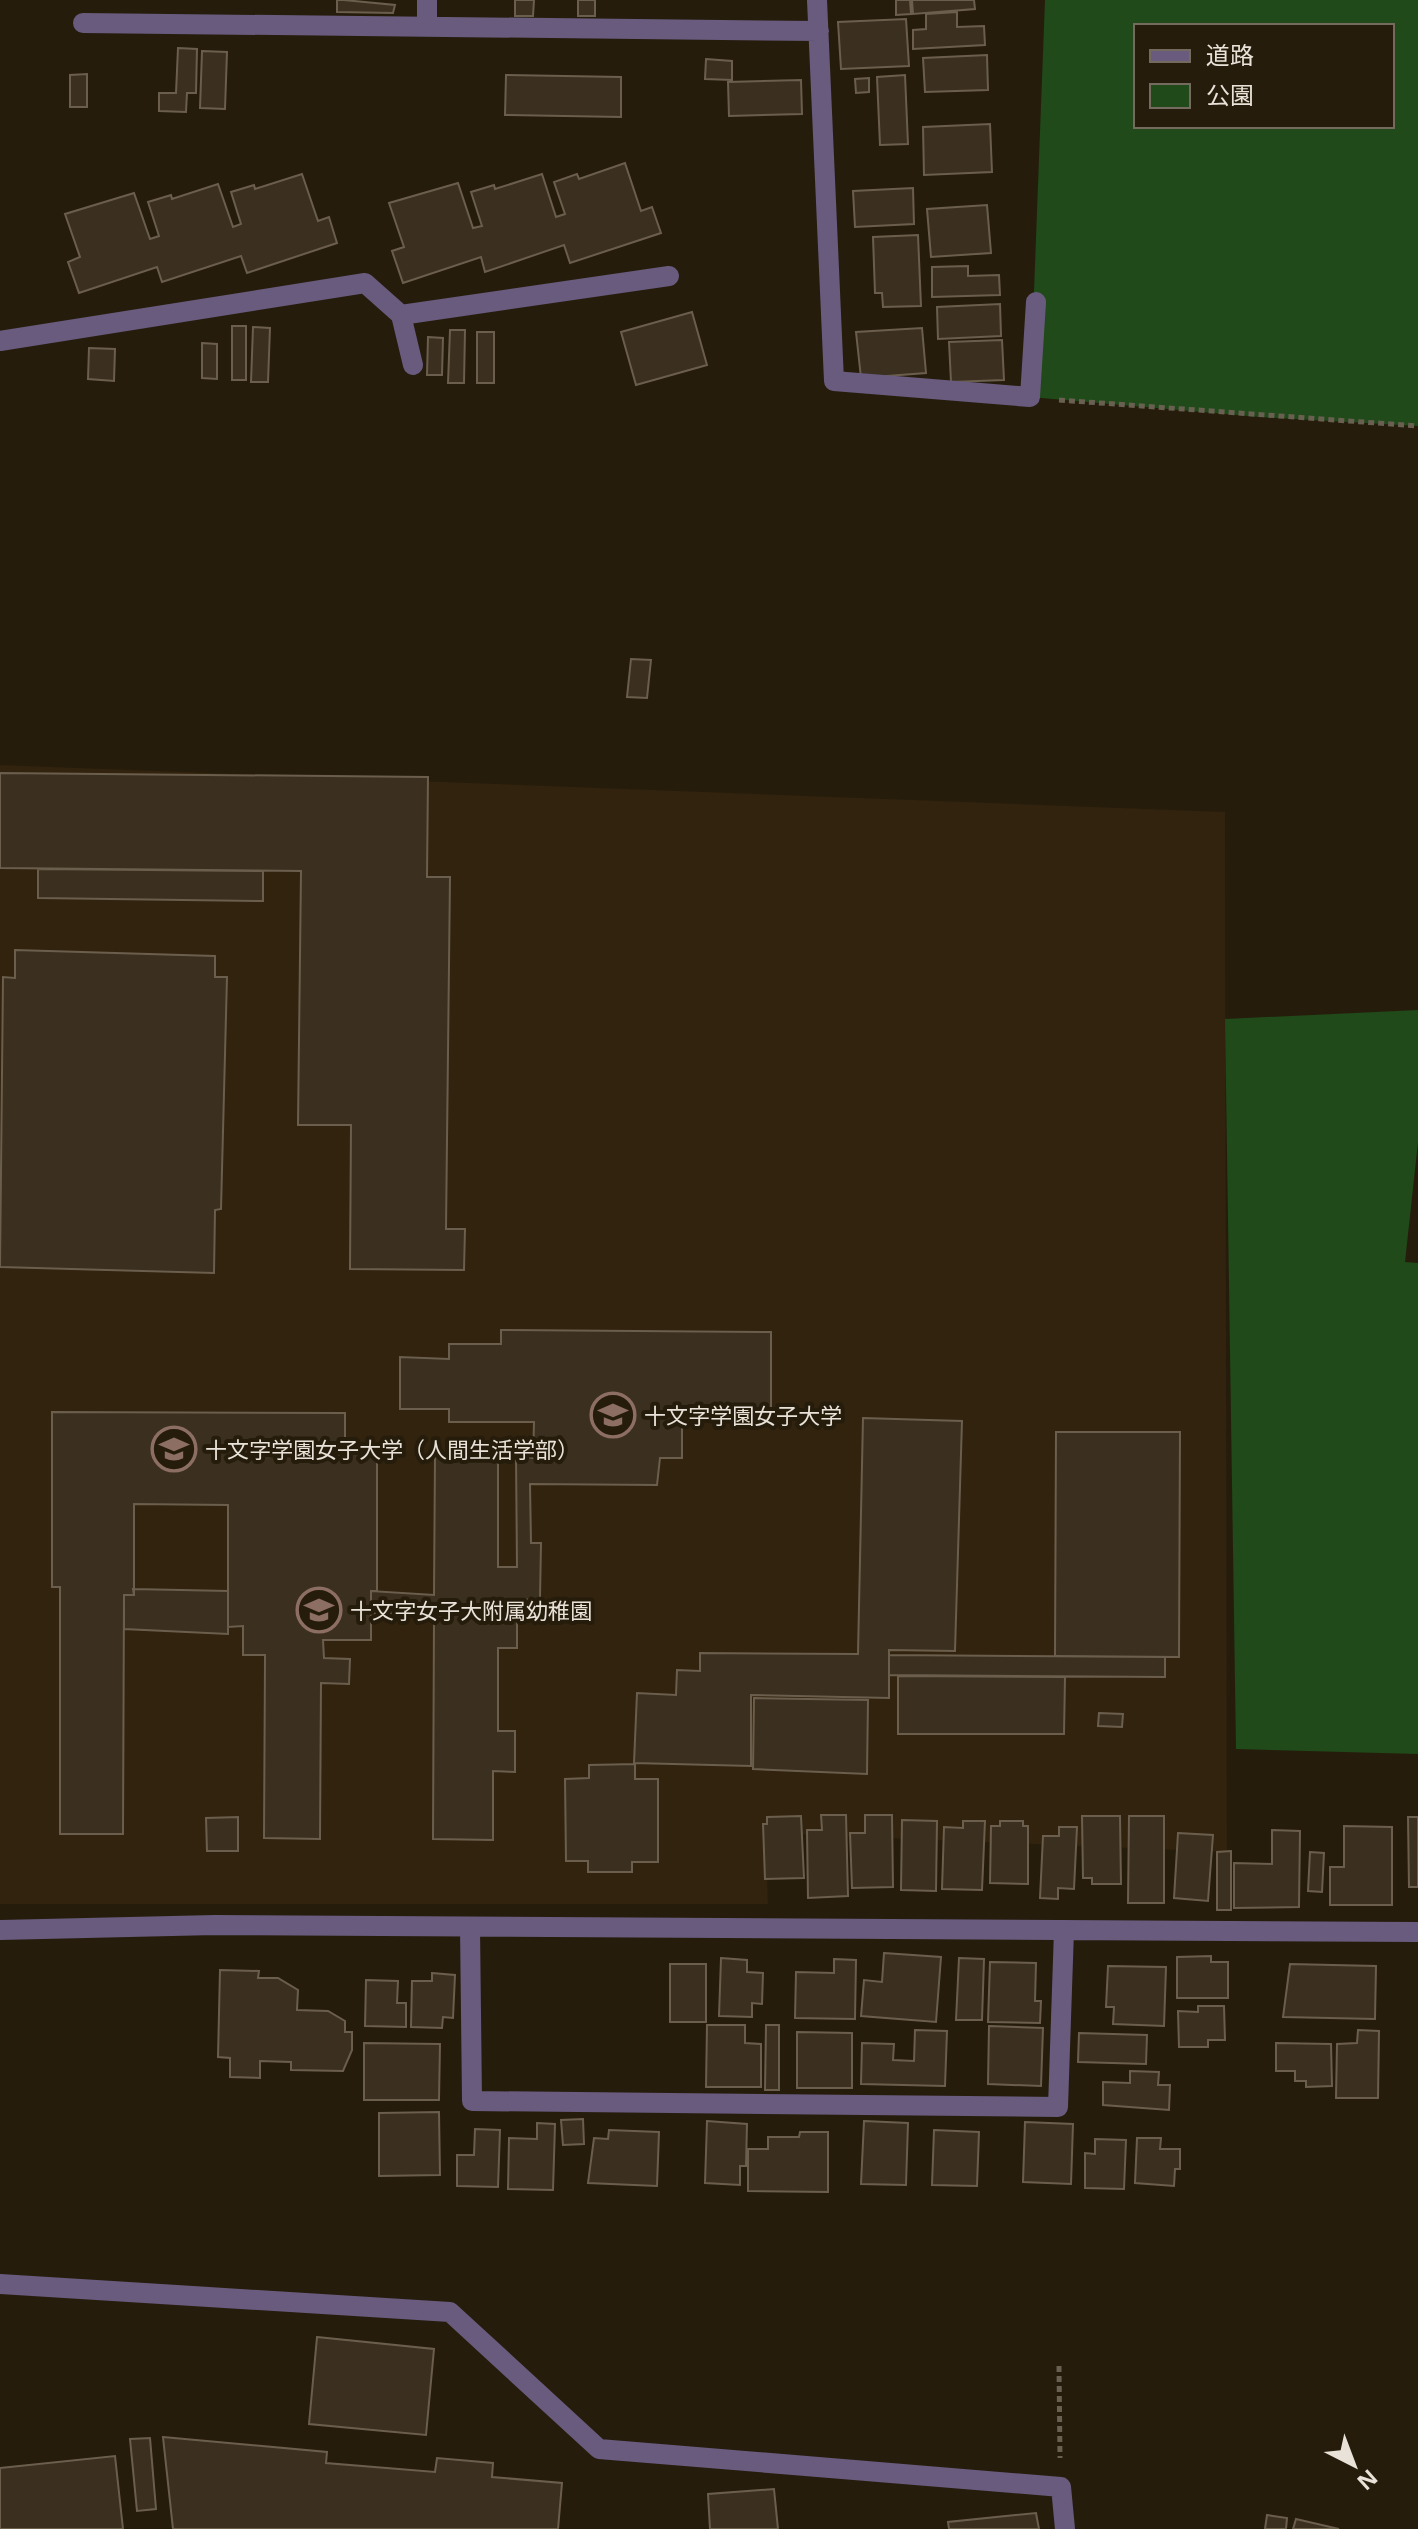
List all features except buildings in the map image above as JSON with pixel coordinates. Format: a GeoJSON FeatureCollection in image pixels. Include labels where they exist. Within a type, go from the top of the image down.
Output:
{"type":"FeatureCollection","features":[{"type":"Feature","properties":{"kind":"street"},"geometry":{"type":"LineString","coordinates":[[427,0],[427,27]]}},
{"type":"Feature","properties":{"kind":"street"},"geometry":{"type":"LineString","coordinates":[[817,0],[834,381],[1030,397],[1036,302]]}},
{"type":"Feature","properties":{"kind":"street"},"geometry":{"type":"LineString","coordinates":[[83,23],[819,31]]}},
{"type":"Feature","properties":{"kind":"street"},"geometry":{"type":"LineString","coordinates":[[401,315],[669,276]]}},
{"type":"Feature","properties":{"kind":"street"},"geometry":{"type":"LineString","coordinates":[[0,341],[365,283],[401,315],[413,365]]}},
{"type":"Feature","properties":{"kind":"street"},"geometry":{"type":"LineString","coordinates":[[0,1930],[215,1925],[1418,1932]]}},
{"type":"Feature","properties":{"kind":"street"},"geometry":{"type":"LineString","coordinates":[[470,1927],[472,2101],[1042,2107],[1058,2107],[1064,1930]]}},
{"type":"Feature","properties":{"kind":"street"},"geometry":{"type":"LineString","coordinates":[[0,2284],[450,2312],[599,2449],[1061,2487],[1065,2529]]}},
{"type":"Feature","properties":{"kind":"path"},"geometry":{"type":"LineString","coordinates":[[1030,397],[1260,417],[1418,426]]}},
{"type":"Feature","properties":{"kind":"path"},"geometry":{"type":"LineString","coordinates":[[1059,2366],[1061,2487]]}},
{"type":"Feature","properties":{"kind":"shaded area","name":"十文字学園女子大学"},"geometry":{"type":"Polygon","coordinates":[[[0,765],[1225,812],[1227,1852],[766,1833],[768,1904],[0,1904],[0,765]]]}},
{"type":"Feature","properties":{"kind":"green space"},"geometry":{"type":"Polygon","coordinates":[[[1045,0],[1418,0],[1418,426],[1260,417],[1030,397],[1045,0]]]}},
{"type":"Feature","properties":{"kind":"green space"},"geometry":{"type":"Polygon","coordinates":[[[1418,1010],[1418,1142],[1405,1262],[1418,1263],[1418,1754],[1236,1749],[1225,1019],[1418,1010]]]}},
{"type":"Feature","properties":{"kind":"place","name":"十文字学園女子大学"},"geometry":{"type":"Point","coordinates":[613,1415]}},
{"type":"Feature","properties":{"kind":"place","name":"十文字学園女子大学（人間生活学部）"},"geometry":{"type":"Point","coordinates":[174,1449]}},
{"type":"Feature","properties":{"kind":"place","name":"十文字女子大附属幼稚園"},"geometry":{"type":"Point","coordinates":[319,1610]}}]}
